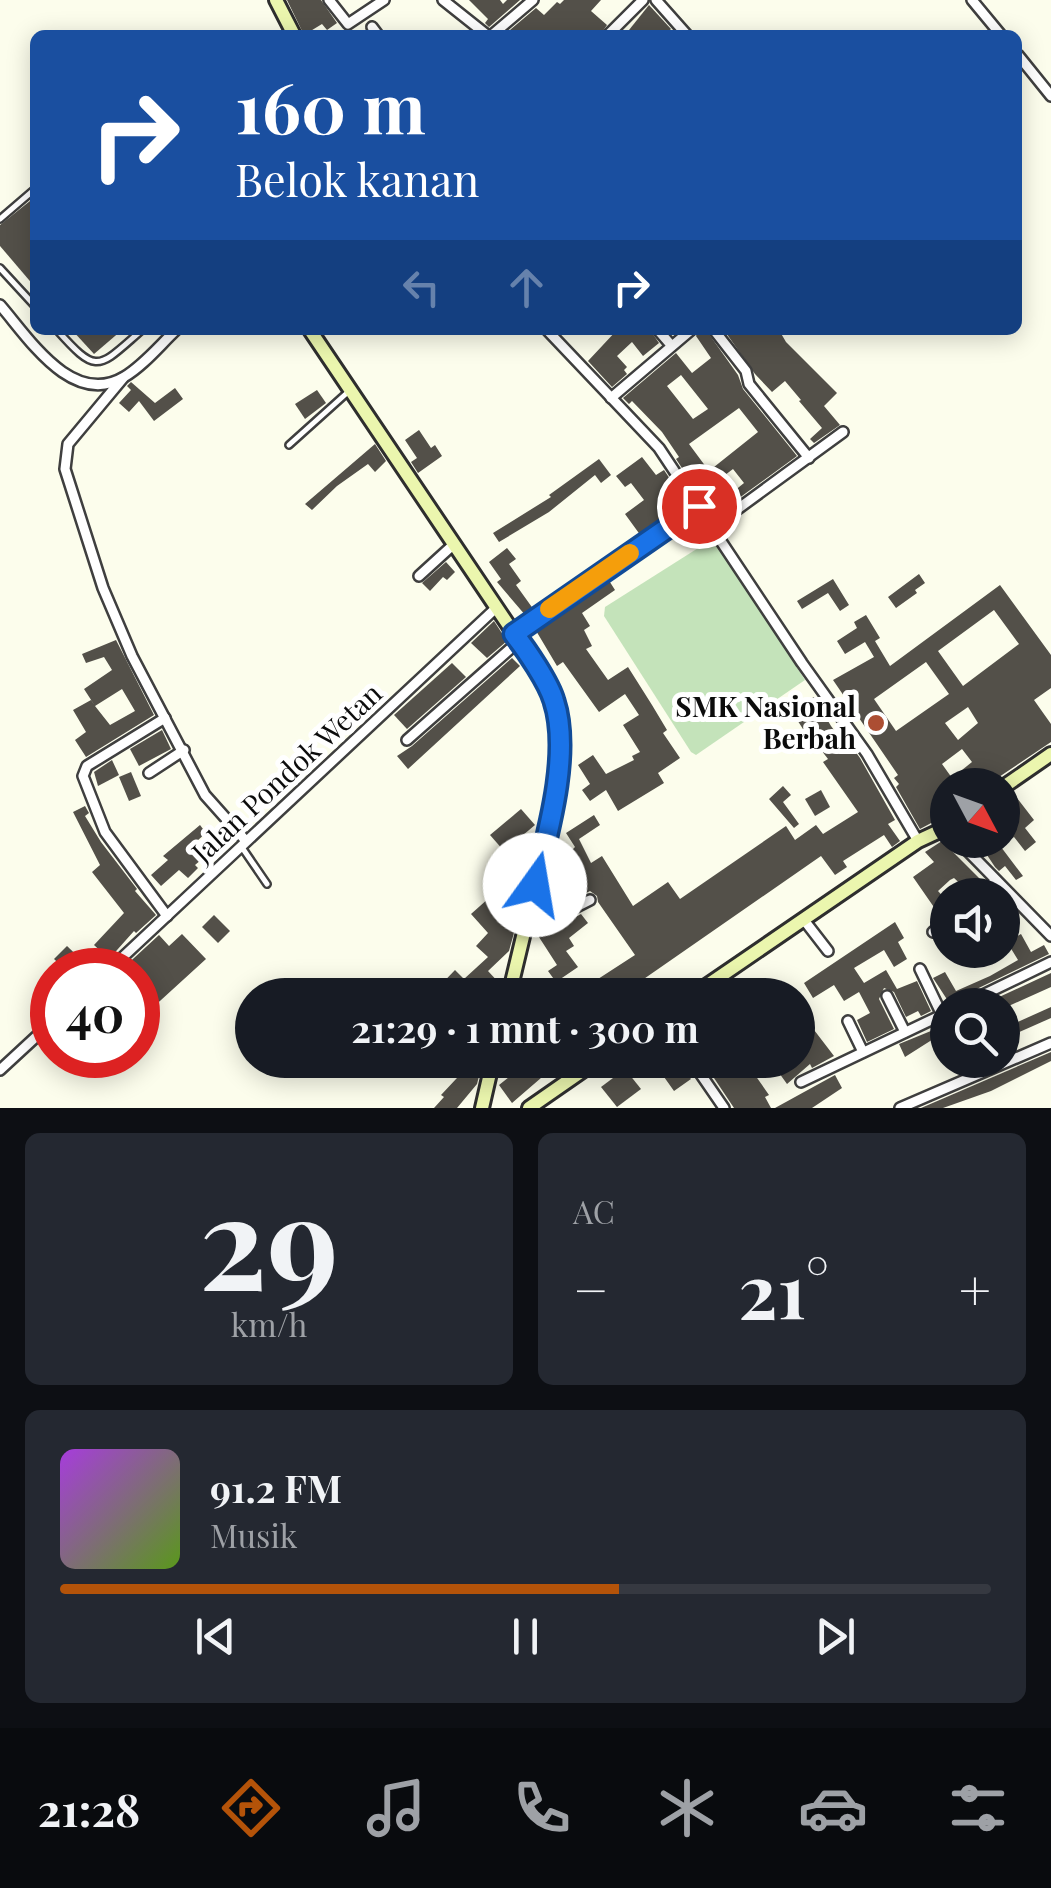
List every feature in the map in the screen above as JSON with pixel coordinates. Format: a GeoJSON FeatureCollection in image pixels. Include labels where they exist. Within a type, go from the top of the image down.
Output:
{"type":"FeatureCollection","features":[{"type":"Feature","properties":{"kind":"street"},"geometry":{"type":"LineString","coordinates":[[276,0],[291,30]]}},
{"type":"Feature","properties":{"kind":"street"},"geometry":{"type":"LineString","coordinates":[[329,0],[348,24],[384,0]]}},
{"type":"Feature","properties":{"kind":"street"},"geometry":{"type":"LineString","coordinates":[[443,0],[483,30]]}},
{"type":"Feature","properties":{"kind":"street"},"geometry":{"type":"LineString","coordinates":[[496,30],[533,0]]}},
{"type":"Feature","properties":{"kind":"street"},"geometry":{"type":"LineString","coordinates":[[613,30],[644,0]]}},
{"type":"Feature","properties":{"kind":"street"},"geometry":{"type":"LineString","coordinates":[[656,0],[683,30]]}},
{"type":"Feature","properties":{"kind":"street"},"geometry":{"type":"LineString","coordinates":[[972,0],[997,30]]}},
{"type":"Feature","properties":{"kind":"street"},"geometry":{"type":"LineString","coordinates":[[1022,60],[1051,96]]}},
{"type":"Feature","properties":{"kind":"street"},"geometry":{"type":"LineString","coordinates":[[0,306],[58,371],[88,382],[106,383],[123,378]]}},
{"type":"Feature","properties":{"kind":"street"},"geometry":{"type":"LineString","coordinates":[[170,335],[123,378],[68,444],[66,469],[119,630],[205,795],[244,843]]}},
{"type":"Feature","properties":{"kind":"street"},"geometry":{"type":"LineString","coordinates":[[313,335],[554,700],[560,747],[554,808],[513,978]]}},
{"type":"Feature","properties":{"kind":"street"},"geometry":{"type":"LineString","coordinates":[[552,335],[659,448],[867,754],[918,840]]}},
{"type":"Feature","properties":{"kind":"street"},"geometry":{"type":"LineString","coordinates":[[662,335],[671,345]]}},
{"type":"Feature","properties":{"kind":"street"},"geometry":{"type":"LineString","coordinates":[[611,398],[684,335]]}},
{"type":"Feature","properties":{"kind":"street"},"geometry":{"type":"LineString","coordinates":[[718,335],[746,371],[749,384],[809,458]]}},
{"type":"Feature","properties":{"kind":"street"},"geometry":{"type":"LineString","coordinates":[[713,527],[844,432]]}},
{"type":"Feature","properties":{"kind":"street"},"geometry":{"type":"LineString","coordinates":[[407,740],[516,638],[699,506]]}},
{"type":"Feature","properties":{"kind":"street"},"geometry":{"type":"LineString","coordinates":[[419,576],[453,545]]}},
{"type":"Feature","properties":{"kind":"street","name":"Jalan Pondok Wetan"},"geometry":{"type":"LineString","coordinates":[[133,948],[496,608]]}},
{"type":"Feature","properties":{"kind":"street"},"geometry":{"type":"LineString","coordinates":[[165,718],[88,766],[83,776],[104,832],[167,916]]}},
{"type":"Feature","properties":{"kind":"street"},"geometry":{"type":"LineString","coordinates":[[149,773],[184,750]]}},
{"type":"Feature","properties":{"kind":"street"},"geometry":{"type":"LineString","coordinates":[[1020,776],[1051,754]]}},
{"type":"Feature","properties":{"kind":"street"},"geometry":{"type":"LineString","coordinates":[[719,978],[930,835]]}},
{"type":"Feature","properties":{"kind":"street"},"geometry":{"type":"LineString","coordinates":[[974,858],[993,878]]}},
{"type":"Feature","properties":{"kind":"street"},"geometry":{"type":"LineString","coordinates":[[526,924],[539,926],[590,900]]}},
{"type":"Feature","properties":{"kind":"street"},"geometry":{"type":"LineString","coordinates":[[1020,905],[1051,936]]}},
{"type":"Feature","properties":{"kind":"street"},"geometry":{"type":"LineString","coordinates":[[804,920],[828,951]]}},
{"type":"Feature","properties":{"kind":"street"},"geometry":{"type":"LineString","coordinates":[[997,988],[1051,962]]}},
{"type":"Feature","properties":{"kind":"street"},"geometry":{"type":"LineString","coordinates":[[920,969],[931,988]]}},
{"type":"Feature","properties":{"kind":"street"},"geometry":{"type":"LineString","coordinates":[[887,996],[906,1032]]}},
{"type":"Feature","properties":{"kind":"street"},"geometry":{"type":"LineString","coordinates":[[801,1082],[930,1020]]}},
{"type":"Feature","properties":{"kind":"street"},"geometry":{"type":"LineString","coordinates":[[848,1021],[863,1052]]}},
{"type":"Feature","properties":{"kind":"street"},"geometry":{"type":"LineString","coordinates":[[0,1070],[30,1042]]}},
{"type":"Feature","properties":{"kind":"street"},"geometry":{"type":"LineString","coordinates":[[900,1108],[1051,1043]]}},
{"type":"Feature","properties":{"kind":"street"},"geometry":{"type":"LineString","coordinates":[[482,1108],[489,1078]]}},
{"type":"Feature","properties":{"kind":"street"},"geometry":{"type":"LineString","coordinates":[[529,1108],[572,1078]]}},
{"type":"Feature","properties":{"kind":"street"},"geometry":{"type":"LineString","coordinates":[[703,1078],[724,1108]]}},
{"type":"Feature","properties":{"kind":"lane"},"geometry":{"type":"LineString","coordinates":[[0,219],[30,193]]}},
{"type":"Feature","properties":{"kind":"lane"},"geometry":{"type":"LineString","coordinates":[[0,268],[30,301]]}},
{"type":"Feature","properties":{"kind":"lane"},"geometry":{"type":"LineString","coordinates":[[61,335],[79,355],[90,363],[99,363],[136,335]]}},
{"type":"Feature","properties":{"kind":"lane"},"geometry":{"type":"LineString","coordinates":[[289,446],[350,390]]}},
{"type":"Feature","properties":{"kind":"lane"},"geometry":{"type":"LineString","coordinates":[[244,843],[267,884]]}},
{"type":"Feature","properties":{"kind":"green space"},"geometry":{"type":"Polygon","coordinates":[[[714,538],[805,680],[696,755],[604,616],[605,607],[714,538]]]}},
{"type":"Feature","properties":{"kind":"building"},"geometry":{"type":"Polygon","coordinates":[[[287,0],[321,0],[337,23],[327,30],[322,24],[302,30],[287,0]]]}},
{"type":"Feature","properties":{"kind":"building"},"geometry":{"type":"Polygon","coordinates":[[[469,0],[500,0],[503,4],[520,0],[489,27],[485,23],[488,19],[469,0]]]}},
{"type":"Feature","properties":{"kind":"building"},"geometry":{"type":"Polygon","coordinates":[[[564,0],[601,0],[591,11],[607,25],[604,30],[510,30],[536,8],[544,15],[557,2],[564,0]]]}},
{"type":"Feature","properties":{"kind":"building"},"geometry":{"type":"Polygon","coordinates":[[[649,5],[671,29],[670,30],[629,30],[649,5]]]}},
{"type":"Feature","properties":{"kind":"building"},"geometry":{"type":"Polygon","coordinates":[[[30,201],[30,281],[0,246],[0,225],[30,201]]]}},
{"type":"Feature","properties":{"kind":"building"},"geometry":{"type":"Polygon","coordinates":[[[77,335],[116,335],[94,354],[77,335]]]}},
{"type":"Feature","properties":{"kind":"building"},"geometry":{"type":"Polygon","coordinates":[[[612,335],[653,335],[659,343],[643,356],[632,342],[617,356],[627,367],[627,374],[612,387],[588,361],[612,335]]]}},
{"type":"Feature","properties":{"kind":"building"},"geometry":{"type":"Polygon","coordinates":[[[696,335],[710,335],[738,375],[743,389],[797,456],[717,514],[690,480],[662,432],[632,401],[629,404],[623,398],[676,353],[692,373],[711,358],[696,335]],[[681,375],[667,386],[693,419],[708,409],[681,375]],[[739,408],[689,444],[709,471],[758,432],[739,408]],[[733,469],[717,481],[728,496],[744,483],[733,469]]]}},
{"type":"Feature","properties":{"kind":"building"},"geometry":{"type":"Polygon","coordinates":[[[728,335],[782,335],[837,393],[824,406],[840,425],[814,443],[810,439],[822,428],[785,381],[772,392],[728,335]]]}},
{"type":"Feature","properties":{"kind":"building"},"geometry":{"type":"Polygon","coordinates":[[[131,382],[155,403],[175,388],[183,399],[154,421],[139,401],[129,412],[119,403],[131,390],[127,386],[131,382]]]}},
{"type":"Feature","properties":{"kind":"building"},"geometry":{"type":"Polygon","coordinates":[[[317,390],[326,403],[305,419],[295,404],[317,390]]]}},
{"type":"Feature","properties":{"kind":"building"},"geometry":{"type":"Polygon","coordinates":[[[419,430],[442,456],[418,473],[411,462],[417,458],[405,440],[419,430]]]}},
{"type":"Feature","properties":{"kind":"building"},"geometry":{"type":"Polygon","coordinates":[[[375,444],[386,461],[375,472],[368,464],[312,510],[305,504],[375,444]]]}},
{"type":"Feature","properties":{"kind":"building"},"geometry":{"type":"Polygon","coordinates":[[[642,457],[656,475],[664,470],[687,505],[641,536],[625,514],[644,500],[631,483],[625,487],[616,476],[642,457]]]}},
{"type":"Feature","properties":{"kind":"building"},"geometry":{"type":"Polygon","coordinates":[[[599,459],[611,475],[601,483],[595,475],[549,512],[499,542],[493,533],[551,497],[599,459]]]}},
{"type":"Feature","properties":{"kind":"building"},"geometry":{"type":"Polygon","coordinates":[[[696,518],[707,534],[694,543],[682,527],[696,518]]]}},
{"type":"Feature","properties":{"kind":"building"},"geometry":{"type":"Polygon","coordinates":[[[507,548],[516,559],[509,564],[521,581],[516,585],[534,610],[526,616],[497,582],[501,579],[489,562],[507,548]]]}},
{"type":"Feature","properties":{"kind":"building"},"geometry":{"type":"Polygon","coordinates":[[[446,562],[455,572],[447,580],[443,577],[430,591],[422,583],[446,562]]]}},
{"type":"Feature","properties":{"kind":"building"},"geometry":{"type":"Polygon","coordinates":[[[919,574],[925,583],[896,608],[888,597],[919,574]]]}},
{"type":"Feature","properties":{"kind":"building"},"geometry":{"type":"Polygon","coordinates":[[[608,579],[615,590],[582,613],[590,626],[584,630],[592,646],[586,649],[608,680],[628,667],[680,758],[658,773],[664,783],[618,811],[606,790],[590,801],[582,790],[590,784],[578,765],[593,755],[606,774],[634,760],[632,756],[640,752],[623,725],[639,715],[625,694],[599,712],[563,662],[557,666],[535,629],[608,579]]]}},
{"type":"Feature","properties":{"kind":"building"},"geometry":{"type":"Polygon","coordinates":[[[833,579],[849,605],[840,611],[828,593],[802,609],[797,601],[833,579]]]}},
{"type":"Feature","properties":{"kind":"building"},"geometry":{"type":"Polygon","coordinates":[[[1000,585],[1051,655],[1051,688],[1034,700],[1051,724],[1051,742],[1012,768],[964,768],[972,762],[962,749],[942,764],[945,768],[930,768],[930,824],[920,829],[896,787],[899,784],[894,778],[898,775],[833,680],[874,657],[865,642],[845,654],[837,641],[857,628],[854,622],[866,615],[880,638],[875,641],[890,666],[1000,585]],[[994,610],[938,651],[963,686],[1019,644],[994,610]],[[926,662],[874,699],[896,731],[949,694],[926,662]],[[968,707],[945,723],[958,740],[978,723],[968,707]]]}},
{"type":"Feature","properties":{"kind":"building"},"geometry":{"type":"Polygon","coordinates":[[[494,621],[507,641],[487,658],[471,643],[494,621]]]}},
{"type":"Feature","properties":{"kind":"building"},"geometry":{"type":"Polygon","coordinates":[[[116,640],[154,715],[86,757],[75,740],[86,732],[73,710],[91,700],[95,706],[84,689],[112,670],[104,657],[86,663],[82,654],[116,640]],[[122,689],[95,706],[110,725],[135,711],[122,689]]]}},
{"type":"Feature","properties":{"kind":"building"},"geometry":{"type":"Polygon","coordinates":[[[512,658],[520,666],[408,769],[397,756],[512,658]]]}},
{"type":"Feature","properties":{"kind":"building"},"geometry":{"type":"Polygon","coordinates":[[[452,663],[466,677],[407,729],[394,715],[452,663]]]}},
{"type":"Feature","properties":{"kind":"building"},"geometry":{"type":"Polygon","coordinates":[[[814,697],[849,750],[852,747],[860,758],[895,820],[888,824],[900,841],[892,847],[884,835],[843,861],[847,867],[835,875],[821,856],[645,978],[600,978],[635,955],[597,896],[590,891],[580,896],[556,866],[575,847],[566,833],[594,815],[600,825],[579,839],[591,863],[602,856],[633,906],[668,882],[680,899],[786,826],[795,840],[816,825],[823,834],[858,812],[823,762],[828,759],[810,740],[787,704],[797,698],[802,704],[814,697]]]}},
{"type":"Feature","properties":{"kind":"building"},"geometry":{"type":"Polygon","coordinates":[[[162,730],[171,749],[139,766],[130,749],[162,730]]]}},
{"type":"Feature","properties":{"kind":"building"},"geometry":{"type":"Polygon","coordinates":[[[112,760],[119,775],[98,786],[94,772],[112,760]]]}},
{"type":"Feature","properties":{"kind":"building"},"geometry":{"type":"Polygon","coordinates":[[[131,772],[141,796],[129,801],[119,777],[131,772]]]}},
{"type":"Feature","properties":{"kind":"building"},"geometry":{"type":"Polygon","coordinates":[[[783,786],[791,795],[783,802],[799,824],[794,828],[769,799],[783,786]]]}},
{"type":"Feature","properties":{"kind":"building"},"geometry":{"type":"Polygon","coordinates":[[[821,790],[830,807],[815,816],[805,799],[821,790]]]}},
{"type":"Feature","properties":{"kind":"building"},"geometry":{"type":"Polygon","coordinates":[[[1020,802],[1034,820],[1025,828],[1036,842],[1025,851],[1020,845],[1020,802]]]}},
{"type":"Feature","properties":{"kind":"building"},"geometry":{"type":"Polygon","coordinates":[[[85,806],[89,813],[85,816],[101,842],[156,915],[119,948],[94,945],[124,913],[92,872],[100,865],[73,812],[85,806]]]}},
{"type":"Feature","properties":{"kind":"building"},"geometry":{"type":"Polygon","coordinates":[[[521,809],[535,825],[504,851],[490,835],[521,809]]]}},
{"type":"Feature","properties":{"kind":"building"},"geometry":{"type":"Polygon","coordinates":[[[200,825],[206,833],[197,841],[208,854],[188,878],[179,870],[161,886],[151,875],[168,860],[163,856],[200,825]]]}},
{"type":"Feature","properties":{"kind":"building"},"geometry":{"type":"Polygon","coordinates":[[[930,858],[959,858],[979,878],[930,878],[930,901],[913,877],[934,862],[930,858]]]}},
{"type":"Feature","properties":{"kind":"building"},"geometry":{"type":"Polygon","coordinates":[[[989,858],[1009,858],[1023,876],[1014,878],[1005,866],[999,871],[989,858]]]}},
{"type":"Feature","properties":{"kind":"building"},"geometry":{"type":"Polygon","coordinates":[[[498,890],[514,909],[521,902],[509,951],[488,971],[494,978],[465,978],[488,957],[476,946],[488,933],[471,914],[498,890]]]}},
{"type":"Feature","properties":{"kind":"building"},"geometry":{"type":"Polygon","coordinates":[[[581,914],[588,923],[569,938],[574,946],[566,951],[578,967],[562,978],[553,978],[548,971],[557,965],[537,934],[581,914]]]}},
{"type":"Feature","properties":{"kind":"building"},"geometry":{"type":"Polygon","coordinates":[[[214,915],[230,931],[218,943],[202,927],[214,915]]]}},
{"type":"Feature","properties":{"kind":"building"},"geometry":{"type":"Polygon","coordinates":[[[895,922],[904,938],[898,942],[907,959],[894,967],[884,950],[854,968],[864,983],[886,970],[897,989],[917,981],[930,1012],[921,1016],[918,1011],[906,1017],[894,992],[884,988],[879,999],[894,1029],[867,1042],[857,1020],[870,1013],[859,992],[844,1001],[834,985],[815,997],[815,978],[811,978],[895,922]]]}},
{"type":"Feature","properties":{"kind":"building"},"geometry":{"type":"Polygon","coordinates":[[[182,934],[206,959],[160,1001],[160,948],[145,948],[159,935],[169,946],[182,934]]]}},
{"type":"Feature","properties":{"kind":"building"},"geometry":{"type":"Polygon","coordinates":[[[1020,935],[1031,952],[1044,945],[1049,954],[979,988],[963,988],[1004,968],[1020,968],[1020,935]]]}},
{"type":"Feature","properties":{"kind":"building"},"geometry":{"type":"Polygon","coordinates":[[[455,970],[463,978],[447,978],[455,970]]]}},
{"type":"Feature","properties":{"kind":"building"},"geometry":{"type":"Polygon","coordinates":[[[945,972],[954,988],[940,988],[933,978],[945,972]]]}},
{"type":"Feature","properties":{"kind":"building"},"geometry":{"type":"Polygon","coordinates":[[[1051,973],[1051,987],[1020,1001],[1019,988],[1051,973]]]}},
{"type":"Feature","properties":{"kind":"building"},"geometry":{"type":"Polygon","coordinates":[[[1051,1007],[1051,1018],[1020,1032],[1020,1021],[1051,1007]]]}},
{"type":"Feature","properties":{"kind":"building"},"geometry":{"type":"Polygon","coordinates":[[[815,1031],[834,1056],[815,1066],[815,1031]]]}},
{"type":"Feature","properties":{"kind":"building"},"geometry":{"type":"Polygon","coordinates":[[[930,1031],[930,1041],[905,1057],[899,1044],[930,1031]]]}},
{"type":"Feature","properties":{"kind":"building"},"geometry":{"type":"Polygon","coordinates":[[[1051,1052],[1051,1061],[1020,1076],[1020,1065],[1051,1052]]]}},
{"type":"Feature","properties":{"kind":"building"},"geometry":{"type":"Polygon","coordinates":[[[835,1075],[842,1088],[812,1108],[775,1108],[835,1075]]]}},
{"type":"Feature","properties":{"kind":"building"},"geometry":{"type":"Polygon","coordinates":[[[457,1078],[478,1078],[457,1108],[434,1108],[444,1097],[441,1095],[457,1078]]]}},
{"type":"Feature","properties":{"kind":"building"},"geometry":{"type":"Polygon","coordinates":[[[508,1078],[541,1078],[512,1103],[499,1085],[508,1078]]]}},
{"type":"Feature","properties":{"kind":"building"},"geometry":{"type":"Polygon","coordinates":[[[613,1078],[632,1078],[641,1089],[617,1107],[601,1087],[613,1078]]]}},
{"type":"Feature","properties":{"kind":"building"},"geometry":{"type":"Polygon","coordinates":[[[665,1078],[691,1079],[674,1091],[665,1078]]]}},
{"type":"Feature","properties":{"kind":"building"},"geometry":{"type":"Polygon","coordinates":[[[714,1078],[757,1078],[769,1095],[765,1097],[771,1108],[734,1108],[714,1078]]]}},
{"type":"Feature","properties":{"kind":"building"},"geometry":{"type":"Polygon","coordinates":[[[991,1078],[1017,1078],[943,1108],[921,1108],[991,1078]]]}},
{"type":"Feature","properties":{"kind":"slow traffic"},"geometry":{"type":"LineString","coordinates":[[549,609],[630,553]]}},
{"type":"Feature","properties":{"kind":"place","name":"SMK Nasional Berbah"},"geometry":{"type":"Point","coordinates":[876,723]}},
{"type":"Feature","properties":{"kind":"route"},"geometry":{"type":"LineString","coordinates":[[535,885],[554,808],[560,747],[554,700],[514,634],[699,506]]}}]}
